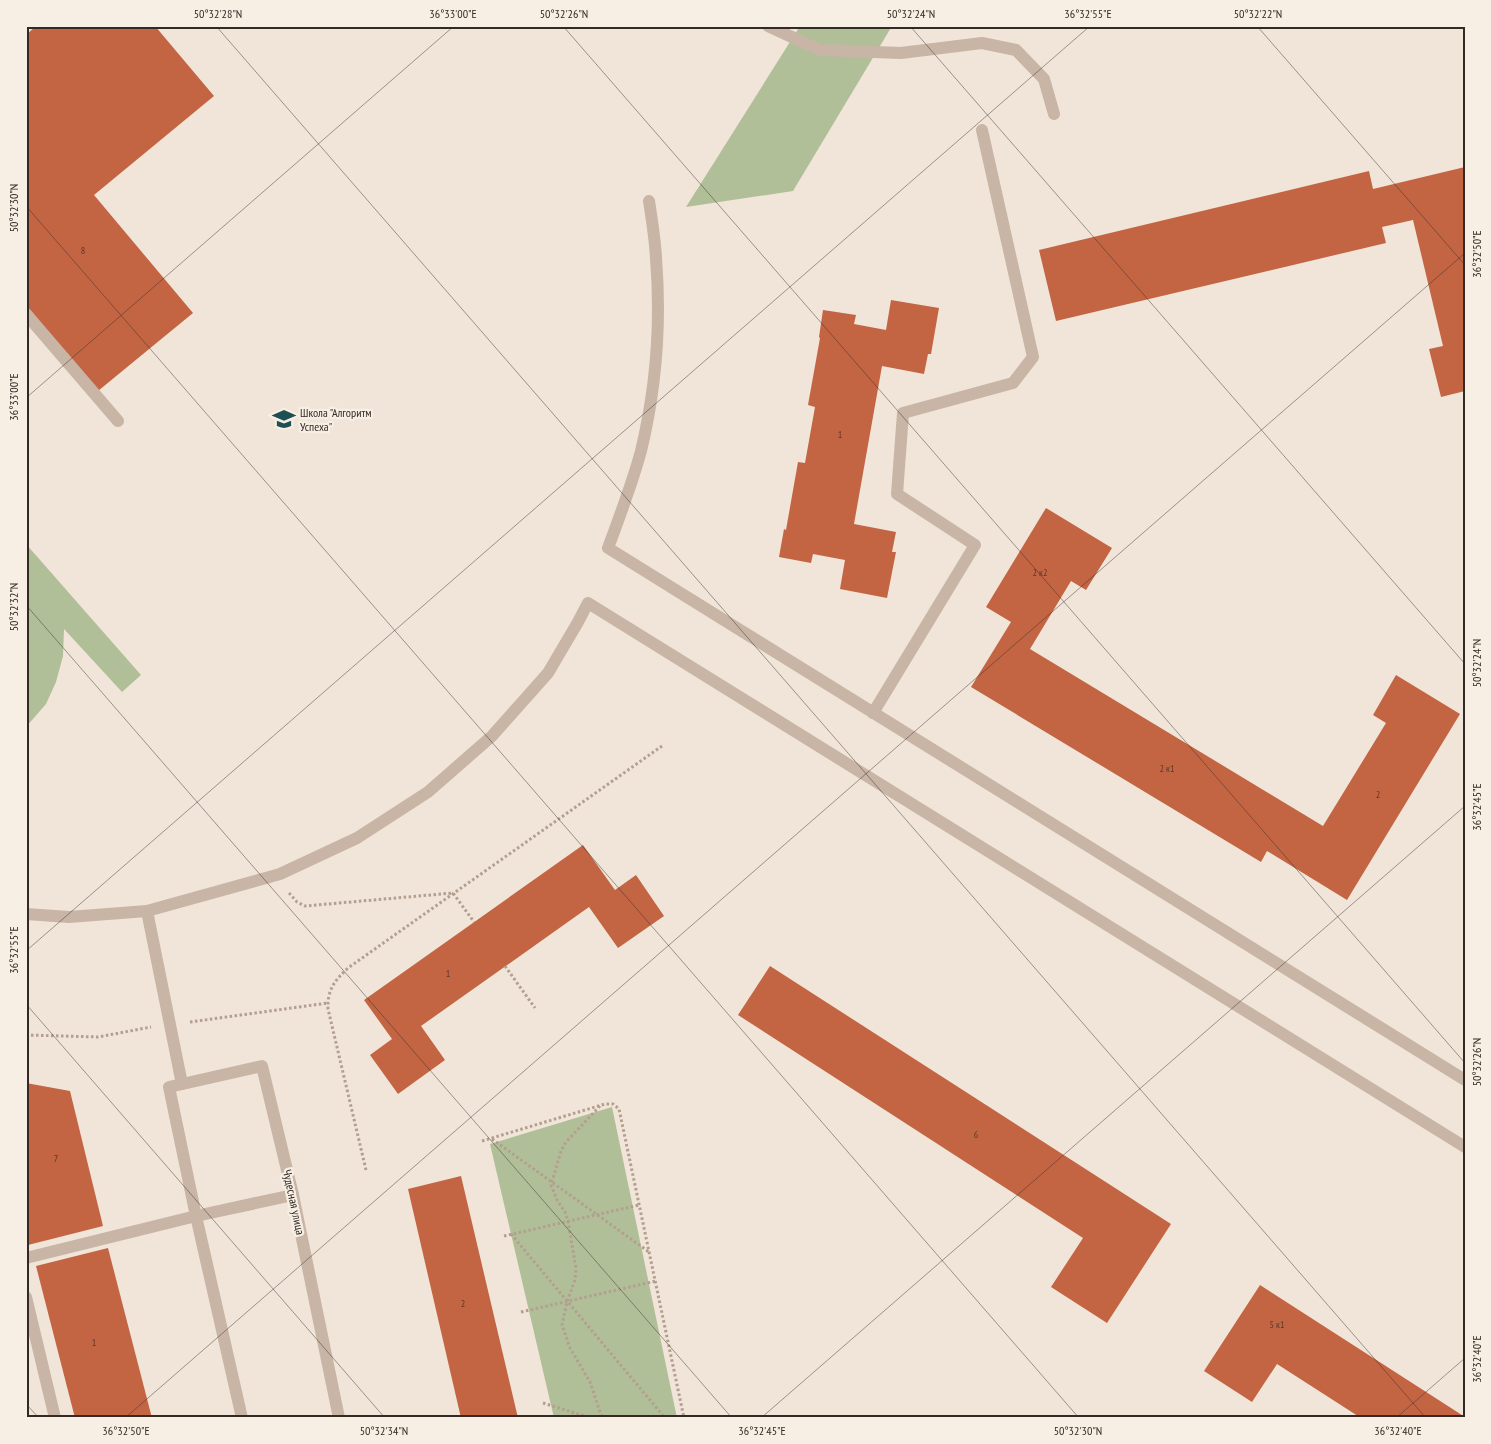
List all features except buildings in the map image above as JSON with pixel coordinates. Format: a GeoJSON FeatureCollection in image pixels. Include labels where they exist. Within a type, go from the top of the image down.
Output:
{"type":"FeatureCollection","features":[{"type":"Feature","properties":{"kind":"street"},"geometry":{"type":"LineString","coordinates":[[768,26],[820,50],[901,53],[982,42],[1016,50],[1044,79],[1054,114]]}},
{"type":"Feature","properties":{"kind":"street"},"geometry":{"type":"LineString","coordinates":[[872,713],[976,545],[897,494],[903,413],[1013,383],[1033,357],[982,130]]}},
{"type":"Feature","properties":{"kind":"street"},"geometry":{"type":"LineString","coordinates":[[649,201],[656,258],[658,335],[652,390],[641,450],[625,503],[608,548],[1465,1080]]}},
{"type":"Feature","properties":{"kind":"street"},"geometry":{"type":"LineString","coordinates":[[26,314],[118,421]]}},
{"type":"Feature","properties":{"kind":"street"},"geometry":{"type":"LineString","coordinates":[[26,914],[69,917],[147,910],[280,874],[357,838],[428,792],[492,736],[548,672],[588,603],[1465,1147]]}},
{"type":"Feature","properties":{"kind":"street"},"geometry":{"type":"LineString","coordinates":[[147,910],[182,1084],[169,1087],[242,1418]]}},
{"type":"Feature","properties":{"kind":"street","name":"Чудесная улица"},"geometry":{"type":"LineString","coordinates":[[182,1084],[262,1066],[293,1195],[339,1418]]}},
{"type":"Feature","properties":{"kind":"street"},"geometry":{"type":"LineString","coordinates":[[26,1258],[196,1216],[293,1195]]}},
{"type":"Feature","properties":{"kind":"street"},"geometry":{"type":"LineString","coordinates":[[26,1297],[55,1418]]}},
{"type":"Feature","properties":{"kind":"path"},"geometry":{"type":"LineString","coordinates":[[366,1170],[328,1009],[328,995],[334,981],[348,968],[662,746]]}},
{"type":"Feature","properties":{"kind":"path"},"geometry":{"type":"LineString","coordinates":[[280,874],[289,893],[297,902],[305,906],[454,894]]}},
{"type":"Feature","properties":{"kind":"path"},"geometry":{"type":"LineString","coordinates":[[454,894],[474,922]]}},
{"type":"Feature","properties":{"kind":"path"},"geometry":{"type":"LineString","coordinates":[[505,966],[535,1008]]}},
{"type":"Feature","properties":{"kind":"path"},"geometry":{"type":"LineString","coordinates":[[482,1141],[609,1103],[619,1109],[684,1418]]}},
{"type":"Feature","properties":{"kind":"path"},"geometry":{"type":"LineString","coordinates":[[601,1105],[566,1142],[561,1151],[551,1182],[557,1200],[565,1212],[568,1221],[576,1269],[575,1280],[567,1302],[562,1325],[570,1348],[590,1382],[602,1418]]}},
{"type":"Feature","properties":{"kind":"path"},"geometry":{"type":"LineString","coordinates":[[491,1138],[649,1252]]}},
{"type":"Feature","properties":{"kind":"path"},"geometry":{"type":"LineString","coordinates":[[504,1236],[639,1205]]}},
{"type":"Feature","properties":{"kind":"path"},"geometry":{"type":"LineString","coordinates":[[511,1234],[665,1418]]}},
{"type":"Feature","properties":{"kind":"path"},"geometry":{"type":"LineString","coordinates":[[522,1312],[656,1281]]}},
{"type":"Feature","properties":{"kind":"path"},"geometry":{"type":"LineString","coordinates":[[542,1402],[580,1416],[591,1418]]}},
{"type":"Feature","properties":{"kind":"green space"},"geometry":{"type":"Polygon","coordinates":[[[800,26],[892,26],[793,191],[686,207],[800,26]]]}},
{"type":"Feature","properties":{"kind":"green space"},"geometry":{"type":"Polygon","coordinates":[[[26,544],[141,675],[122,692],[64,629],[63,656],[56,682],[46,704],[26,727],[26,544]]]}},
{"type":"Feature","properties":{"kind":"green space"},"geometry":{"type":"Polygon","coordinates":[[[612,1107],[677,1418],[554,1418],[490,1144],[612,1107]]]}},
{"type":"Feature","properties":{"kind":"place","name":"Школа \"Алгоритм Успеха\""},"geometry":{"type":"Point","coordinates":[284,419]}}]}
